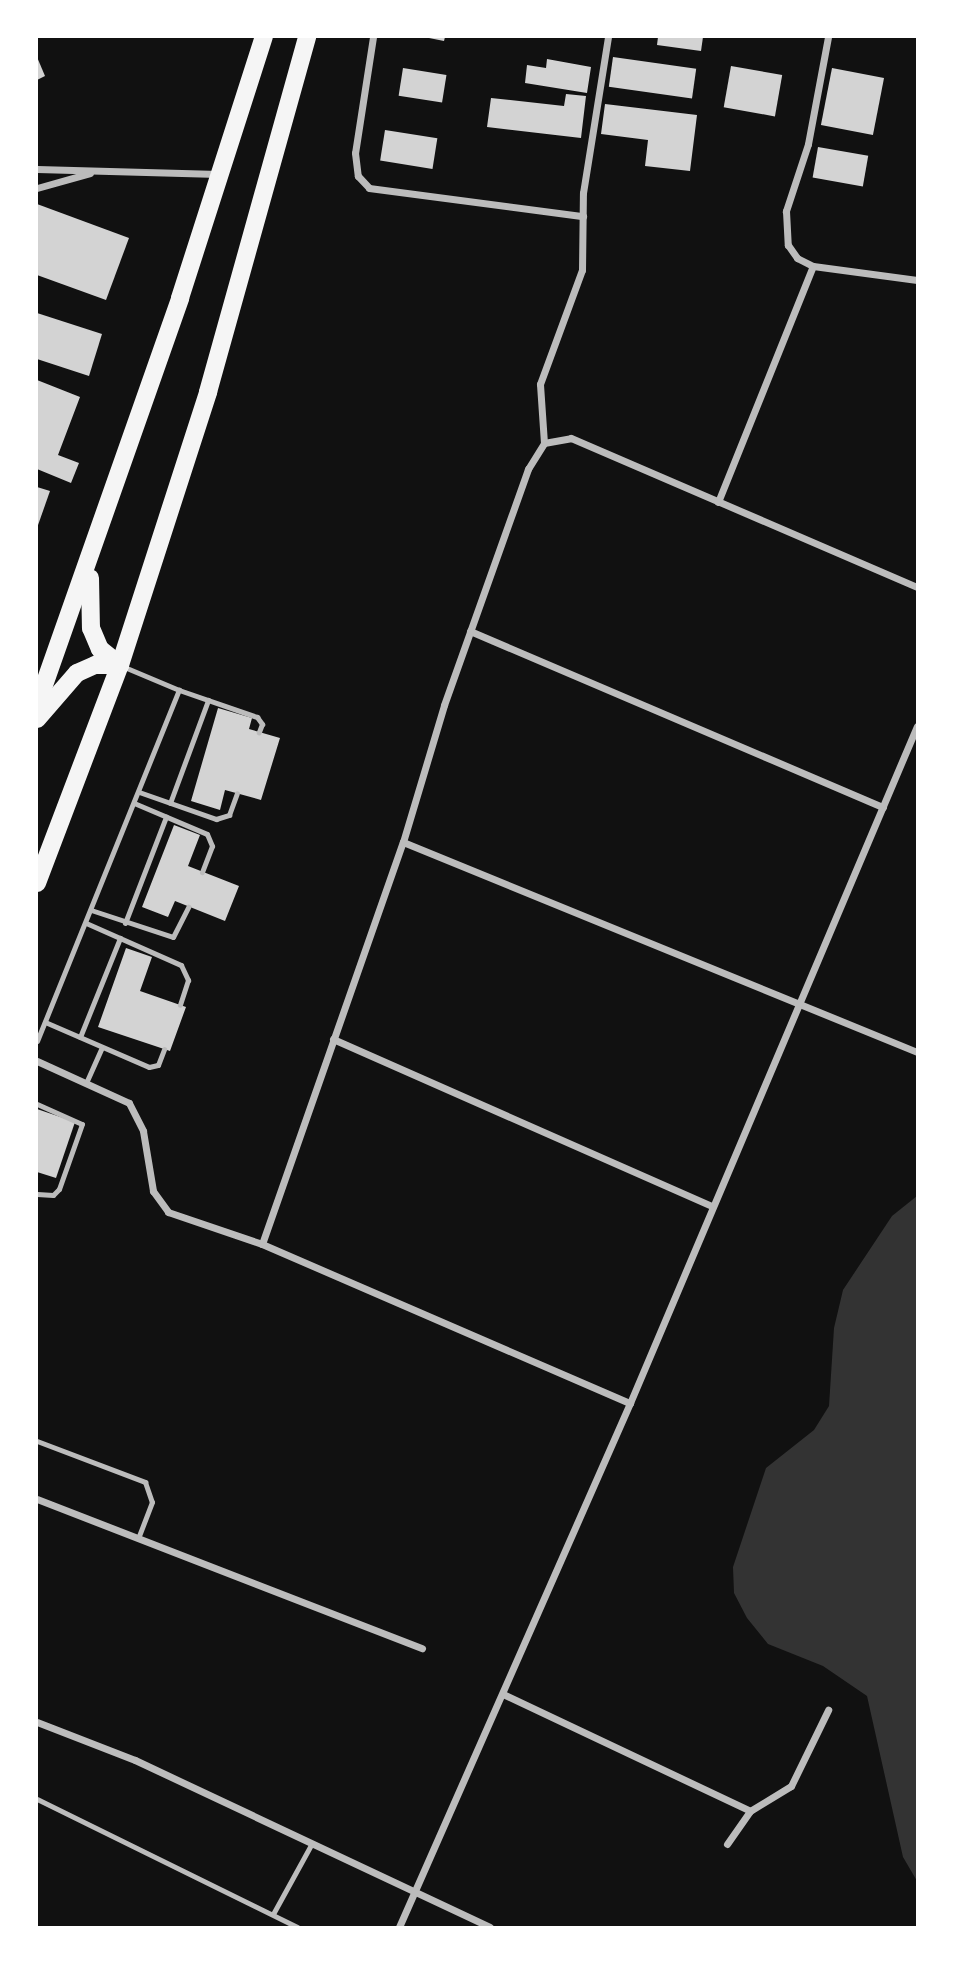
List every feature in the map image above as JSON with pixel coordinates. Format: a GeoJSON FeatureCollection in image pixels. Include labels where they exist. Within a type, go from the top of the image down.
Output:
{"type":"FeatureCollection","features":[{"type":"Feature","properties":{"kind":"main road"},"geometry":{"type":"LineString","coordinates":[[37,705],[94,551],[264,37]]}},
{"type":"Feature","properties":{"kind":"main road"},"geometry":{"type":"LineString","coordinates":[[37,883],[120,665],[208,392],[307,37]]}},
{"type":"Feature","properties":{"kind":"main road"},"geometry":{"type":"LineString","coordinates":[[94,551],[88,601],[91,628],[100,649],[120,665]]}},
{"type":"Feature","properties":{"kind":"main road"},"geometry":{"type":"LineString","coordinates":[[37,719],[76,673],[94,665],[120,665]]}},
{"type":"Feature","properties":{"kind":"street"},"geometry":{"type":"LineString","coordinates":[[373,37],[355,153],[358,176],[369,188],[583,216]]}},
{"type":"Feature","properties":{"kind":"street"},"geometry":{"type":"LineString","coordinates":[[262,1244],[403,842],[470,631],[528,469],[544,443],[540,384],[582,270],[583,216],[592,135],[608,37]]}},
{"type":"Feature","properties":{"kind":"street"},"geometry":{"type":"LineString","coordinates":[[828,37],[808,144],[786,211],[785,230],[797,258],[813,266],[917,280]]}},
{"type":"Feature","properties":{"kind":"street"},"geometry":{"type":"LineString","coordinates":[[37,169],[218,174]]}},
{"type":"Feature","properties":{"kind":"street"},"geometry":{"type":"LineString","coordinates":[[37,188],[98,171]]}},
{"type":"Feature","properties":{"kind":"street"},"geometry":{"type":"LineString","coordinates":[[718,502],[813,266]]}},
{"type":"Feature","properties":{"kind":"street"},"geometry":{"type":"LineString","coordinates":[[544,443],[571,438],[917,587]]}},
{"type":"Feature","properties":{"kind":"street"},"geometry":{"type":"LineString","coordinates":[[470,631],[883,807]]}},
{"type":"Feature","properties":{"kind":"street"},"geometry":{"type":"LineString","coordinates":[[399,1927],[410,1893],[503,1693],[630,1403],[711,1206],[917,726]]}},
{"type":"Feature","properties":{"kind":"street"},"geometry":{"type":"LineString","coordinates":[[403,842],[799,1001],[917,1052]]}},
{"type":"Feature","properties":{"kind":"street"},"geometry":{"type":"LineString","coordinates":[[333,1039],[711,1206]]}},
{"type":"Feature","properties":{"kind":"street"},"geometry":{"type":"LineString","coordinates":[[37,1061],[128,1103],[143,1131],[153,1191],[168,1212],[262,1244],[630,1403]]}},
{"type":"Feature","properties":{"kind":"street"},"geometry":{"type":"LineString","coordinates":[[37,1499],[422,1648]]}},
{"type":"Feature","properties":{"kind":"street"},"geometry":{"type":"LineString","coordinates":[[503,1693],[751,1811]]}},
{"type":"Feature","properties":{"kind":"street"},"geometry":{"type":"LineString","coordinates":[[727,1844],[751,1811],[791,1786],[828,1710]]}},
{"type":"Feature","properties":{"kind":"street"},"geometry":{"type":"LineString","coordinates":[[37,1722],[135,1760],[410,1893],[490,1927]]}},
{"type":"Feature","properties":{"kind":"lane"},"geometry":{"type":"LineString","coordinates":[[120,665],[179,690],[257,717],[262,724],[260,732]]}},
{"type":"Feature","properties":{"kind":"lane"},"geometry":{"type":"LineString","coordinates":[[37,1041],[179,690]]}},
{"type":"Feature","properties":{"kind":"lane"},"geometry":{"type":"LineString","coordinates":[[170,803],[208,701]]}},
{"type":"Feature","properties":{"kind":"lane"},"geometry":{"type":"LineString","coordinates":[[139,792],[224,819],[237,793]]}},
{"type":"Feature","properties":{"kind":"lane"},"geometry":{"type":"LineString","coordinates":[[134,803],[211,839],[202,872]]}},
{"type":"Feature","properties":{"kind":"lane"},"geometry":{"type":"LineString","coordinates":[[125,923],[166,817]]}},
{"type":"Feature","properties":{"kind":"lane"},"geometry":{"type":"LineString","coordinates":[[91,910],[173,937],[188,906]]}},
{"type":"Feature","properties":{"kind":"lane"},"geometry":{"type":"LineString","coordinates":[[86,923],[181,965],[188,980],[180,1005]]}},
{"type":"Feature","properties":{"kind":"lane"},"geometry":{"type":"LineString","coordinates":[[80,1037],[120,939]]}},
{"type":"Feature","properties":{"kind":"lane"},"geometry":{"type":"LineString","coordinates":[[45,1022],[153,1068],[164,1049]]}},
{"type":"Feature","properties":{"kind":"lane"},"geometry":{"type":"LineString","coordinates":[[86,1083],[102,1047]]}},
{"type":"Feature","properties":{"kind":"lane"},"geometry":{"type":"LineString","coordinates":[[37,1104],[82,1124],[59,1189],[53,1195],[37,1194]]}},
{"type":"Feature","properties":{"kind":"lane"},"geometry":{"type":"LineString","coordinates":[[37,1441],[145,1482],[152,1502],[138,1538]]}},
{"type":"Feature","properties":{"kind":"lane"},"geometry":{"type":"LineString","coordinates":[[37,1799],[298,1927]]}},
{"type":"Feature","properties":{"kind":"lane"},"geometry":{"type":"LineString","coordinates":[[273,1914],[311,1845]]}},
{"type":"Feature","properties":{"kind":"shaded area"},"geometry":{"type":"Polygon","coordinates":[[[917,1196],[917,1881],[903,1857],[867,1696],[823,1666],[768,1644],[747,1618],[734,1593],[733,1567],[766,1468],[814,1430],[829,1406],[834,1328],[843,1290],[892,1216],[917,1196]]]}},
{"type":"Feature","properties":{"kind":"building"},"geometry":{"type":"Polygon","coordinates":[[[424,37],[445,37],[444,41],[424,37]]]}},
{"type":"Feature","properties":{"kind":"building"},"geometry":{"type":"Polygon","coordinates":[[[658,37],[703,37],[701,51],[657,45],[658,37]]]}},
{"type":"Feature","properties":{"kind":"building"},"geometry":{"type":"Polygon","coordinates":[[[37,57],[45,76],[37,80],[37,57]]]}},
{"type":"Feature","properties":{"kind":"building"},"geometry":{"type":"Polygon","coordinates":[[[613,57],[696,69],[692,98],[609,87],[613,57]]]}},
{"type":"Feature","properties":{"kind":"building"},"geometry":{"type":"Polygon","coordinates":[[[547,59],[591,67],[587,93],[525,83],[527,65],[546,68],[547,59]]]}},
{"type":"Feature","properties":{"kind":"building"},"geometry":{"type":"Polygon","coordinates":[[[731,66],[782,75],[775,116],[724,107],[731,66]]]}},
{"type":"Feature","properties":{"kind":"building"},"geometry":{"type":"Polygon","coordinates":[[[403,68],[446,75],[442,103],[399,96],[403,68]]]}},
{"type":"Feature","properties":{"kind":"building"},"geometry":{"type":"Polygon","coordinates":[[[832,68],[884,78],[873,135],[821,125],[832,68]]]}},
{"type":"Feature","properties":{"kind":"building"},"geometry":{"type":"Polygon","coordinates":[[[566,94],[586,96],[581,138],[487,127],[491,98],[564,106],[566,94]]]}},
{"type":"Feature","properties":{"kind":"building"},"geometry":{"type":"Polygon","coordinates":[[[605,104],[697,115],[690,171],[645,166],[648,140],[601,134],[605,104]]]}},
{"type":"Feature","properties":{"kind":"building"},"geometry":{"type":"Polygon","coordinates":[[[385,130],[437,138],[432,169],[380,161],[385,130]]]}},
{"type":"Feature","properties":{"kind":"building"},"geometry":{"type":"Polygon","coordinates":[[[818,147],[868,156],[863,186],[813,178],[818,147]]]}},
{"type":"Feature","properties":{"kind":"building"},"geometry":{"type":"Polygon","coordinates":[[[37,204],[129,238],[106,300],[37,275],[37,204]]]}},
{"type":"Feature","properties":{"kind":"building"},"geometry":{"type":"Polygon","coordinates":[[[37,313],[102,334],[89,376],[37,359],[37,313]]]}},
{"type":"Feature","properties":{"kind":"building"},"geometry":{"type":"Polygon","coordinates":[[[37,380],[80,397],[58,455],[79,463],[71,483],[37,469],[37,380]]]}},
{"type":"Feature","properties":{"kind":"building"},"geometry":{"type":"Polygon","coordinates":[[[37,487],[50,491],[37,528],[37,487]]]}},
{"type":"Feature","properties":{"kind":"building"},"geometry":{"type":"Polygon","coordinates":[[[218,708],[252,718],[249,729],[280,738],[261,800],[225,790],[220,810],[191,801],[218,708]]]}},
{"type":"Feature","properties":{"kind":"building"},"geometry":{"type":"Polygon","coordinates":[[[174,825],[200,835],[188,866],[239,886],[225,921],[175,901],[168,917],[142,907],[174,825]]]}},
{"type":"Feature","properties":{"kind":"building"},"geometry":{"type":"Polygon","coordinates":[[[126,948],[152,957],[140,991],[186,1007],[170,1051],[98,1027],[126,948]]]}},
{"type":"Feature","properties":{"kind":"building"},"geometry":{"type":"Polygon","coordinates":[[[37,1109],[75,1122],[56,1178],[37,1172],[37,1109]]]}}]}
